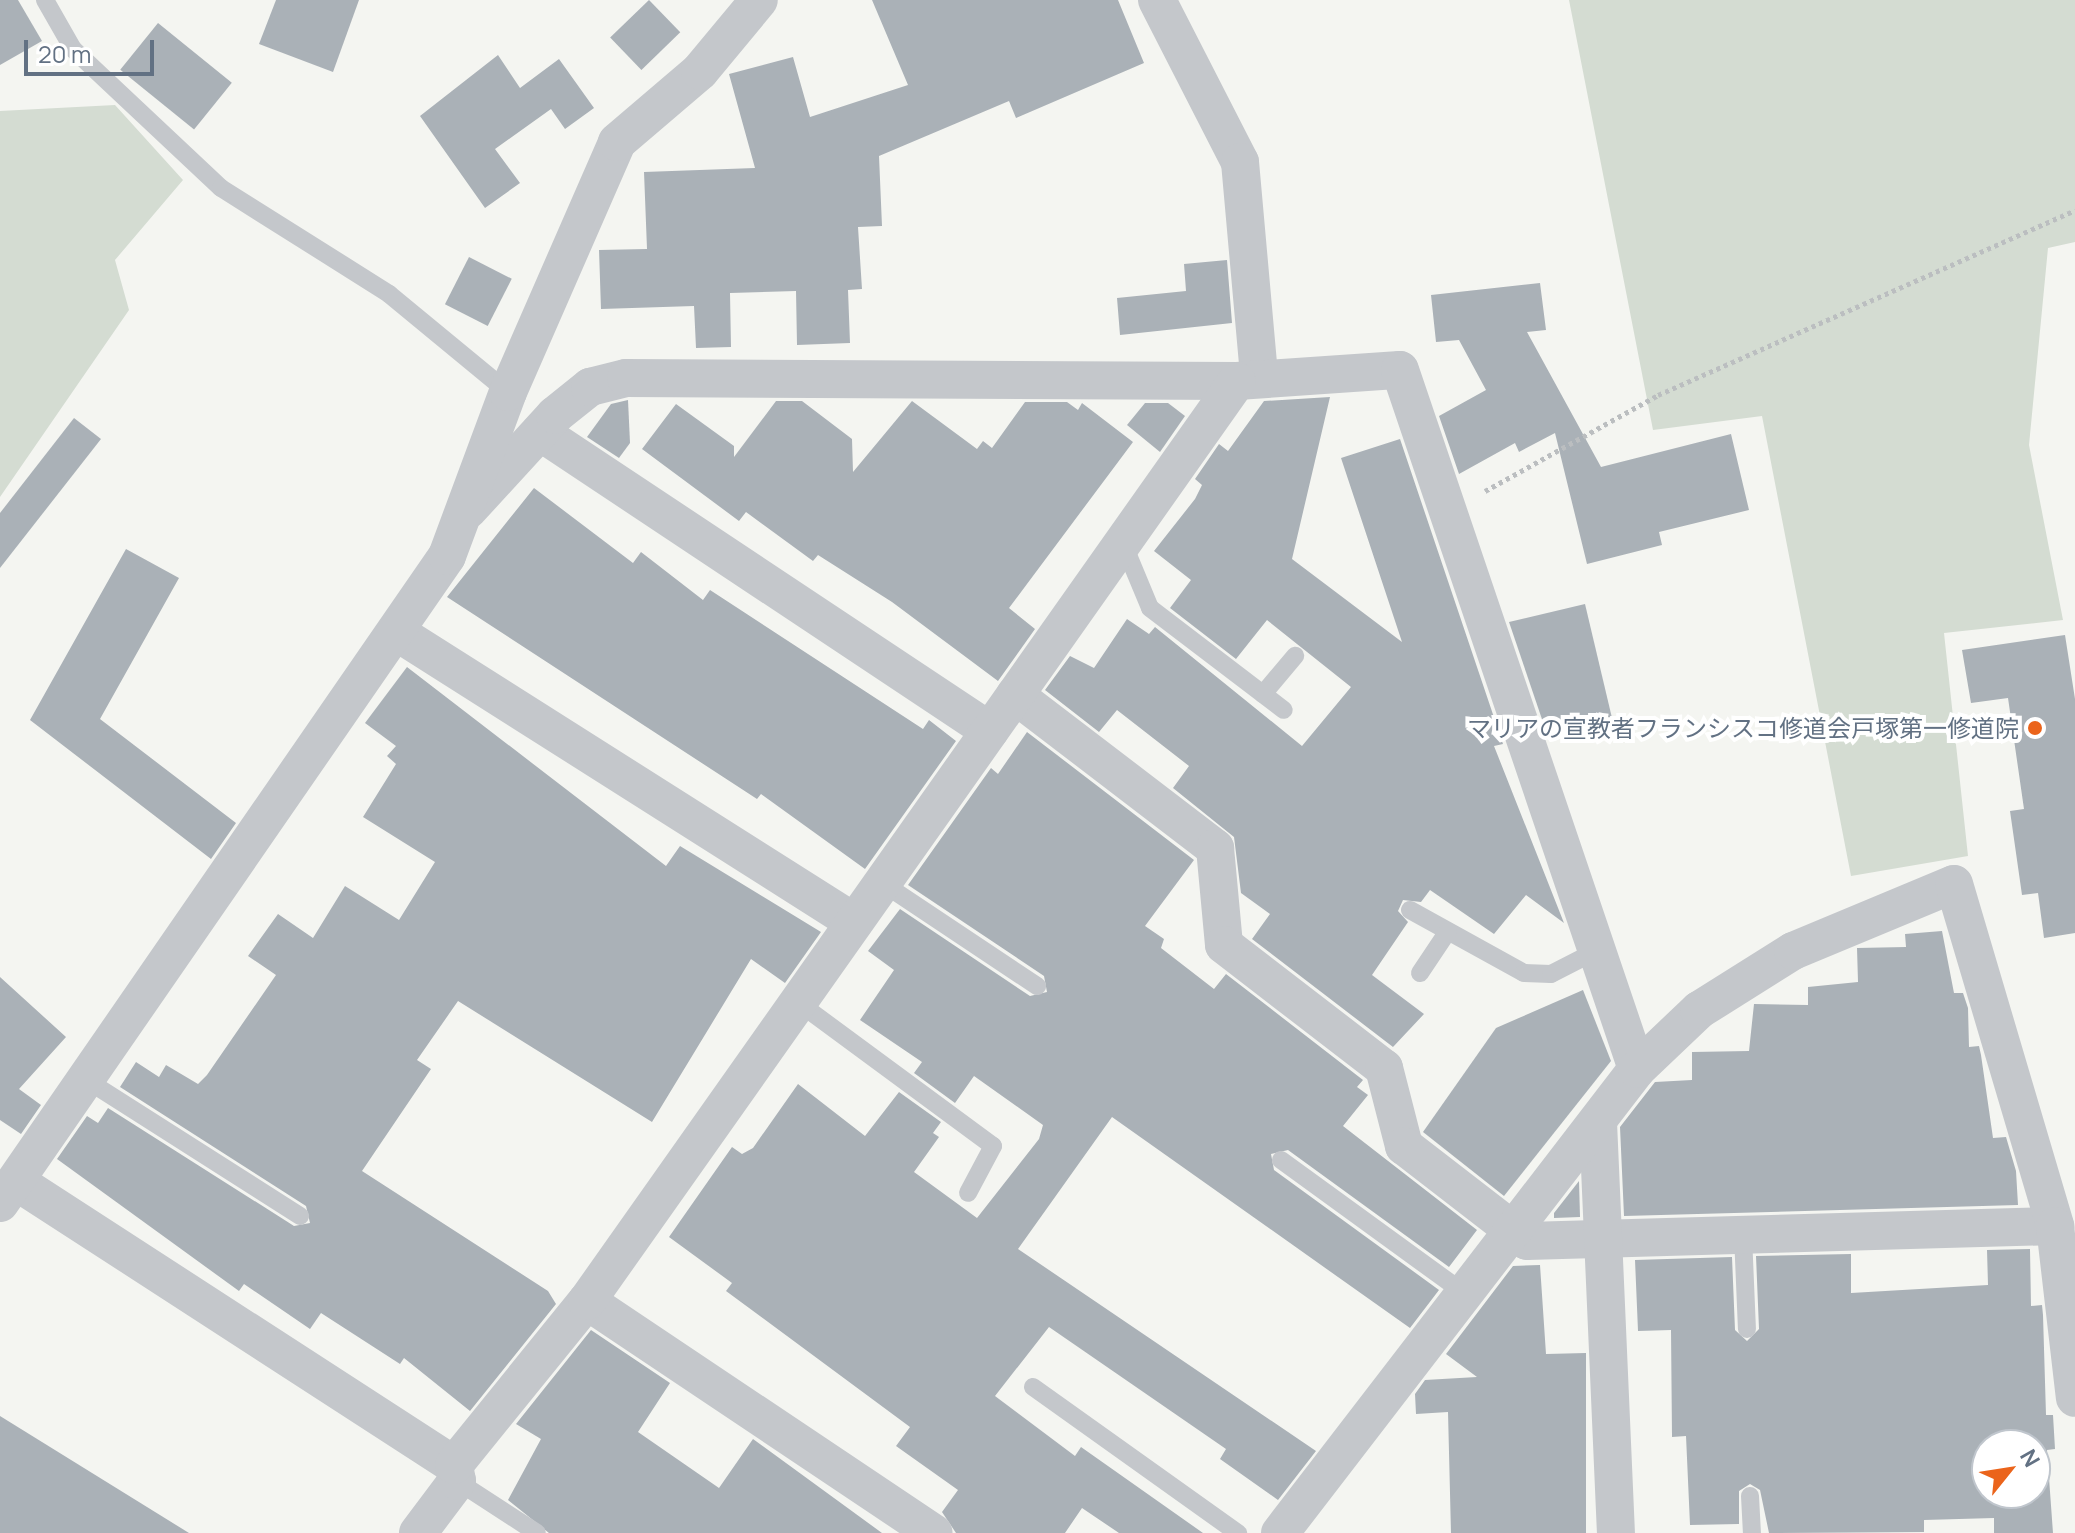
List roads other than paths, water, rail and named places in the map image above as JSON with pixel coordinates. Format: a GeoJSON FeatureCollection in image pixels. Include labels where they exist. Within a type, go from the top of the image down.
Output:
{"type":"FeatureCollection","features":[{"type":"Feature","properties":{"kind":"street"},"geometry":{"type":"LineString","coordinates":[[455,1473],[8,1193],[398,633],[468,510],[508,392],[617,142],[700,71],[759,0]]}},
{"type":"Feature","properties":{"kind":"street"},"geometry":{"type":"LineString","coordinates":[[418,1533],[455,1473],[587,1301],[1123,543],[1248,378],[1240,162],[1157,0]]}},
{"type":"Feature","properties":{"kind":"street"},"geometry":{"type":"LineString","coordinates":[[468,510],[540,432],[590,387],[626,378],[1248,378],[1400,370],[1445,513],[1637,1069]]}},
{"type":"Feature","properties":{"kind":"street"},"geometry":{"type":"LineString","coordinates":[[540,432],[990,731]]}},
{"type":"Feature","properties":{"kind":"street"},"geometry":{"type":"LineString","coordinates":[[398,633],[854,922]]}},
{"type":"Feature","properties":{"kind":"street"},"geometry":{"type":"LineString","coordinates":[[1015,695],[1215,848],[1224,945],[1384,1068],[1404,1146],[1512,1223],[1527,1241],[2055,1226]]}},
{"type":"Feature","properties":{"kind":"street"},"geometry":{"type":"LineString","coordinates":[[1280,1533],[1512,1223],[1598,1122],[1637,1069],[1699,1010],[1793,951],[1954,884],[2055,1226],[2075,1398]]}},
{"type":"Feature","properties":{"kind":"street"},"geometry":{"type":"LineString","coordinates":[[1598,1122],[1616,1533]]}},
{"type":"Feature","properties":{"kind":"street"},"geometry":{"type":"LineString","coordinates":[[587,1301],[934,1533]]}},
{"type":"Feature","properties":{"kind":"lane"},"geometry":{"type":"LineString","coordinates":[[45,0],[73,49],[221,188],[389,294],[508,392]]}},
{"type":"Feature","properties":{"kind":"lane"},"geometry":{"type":"LineString","coordinates":[[1123,543],[1150,608],[1284,710]]}},
{"type":"Feature","properties":{"kind":"lane"},"geometry":{"type":"LineString","coordinates":[[1263,694],[1295,656]]}},
{"type":"Feature","properties":{"kind":"lane"},"geometry":{"type":"LineString","coordinates":[[884,884],[1037,986]]}},
{"type":"Feature","properties":{"kind":"lane"},"geometry":{"type":"LineString","coordinates":[[1410,910],[1524,973],[1551,974],[1596,951]]}},
{"type":"Feature","properties":{"kind":"lane"},"geometry":{"type":"LineString","coordinates":[[1420,973],[1448,931]]}},
{"type":"Feature","properties":{"kind":"lane"},"geometry":{"type":"LineString","coordinates":[[799,1003],[993,1146],[968,1193]]}},
{"type":"Feature","properties":{"kind":"lane"},"geometry":{"type":"LineString","coordinates":[[85,1079],[300,1216]]}},
{"type":"Feature","properties":{"kind":"lane"},"geometry":{"type":"LineString","coordinates":[[1281,1160],[1461,1291]]}},
{"type":"Feature","properties":{"kind":"lane"},"geometry":{"type":"LineString","coordinates":[[1743,1235],[1747,1329]]}},
{"type":"Feature","properties":{"kind":"lane"},"geometry":{"type":"LineString","coordinates":[[1033,1387],[1238,1533]]}},
{"type":"Feature","properties":{"kind":"lane"},"geometry":{"type":"LineString","coordinates":[[455,1473],[537,1533]]}},
{"type":"Feature","properties":{"kind":"lane"},"geometry":{"type":"LineString","coordinates":[[1750,1496],[1752,1533]]}},
{"type":"Feature","properties":{"kind":"place","name":"マリアの宣教者フランシスコ修道会戸塚第一修道院"},"geometry":{"type":"Point","coordinates":[2035,728]}}]}
